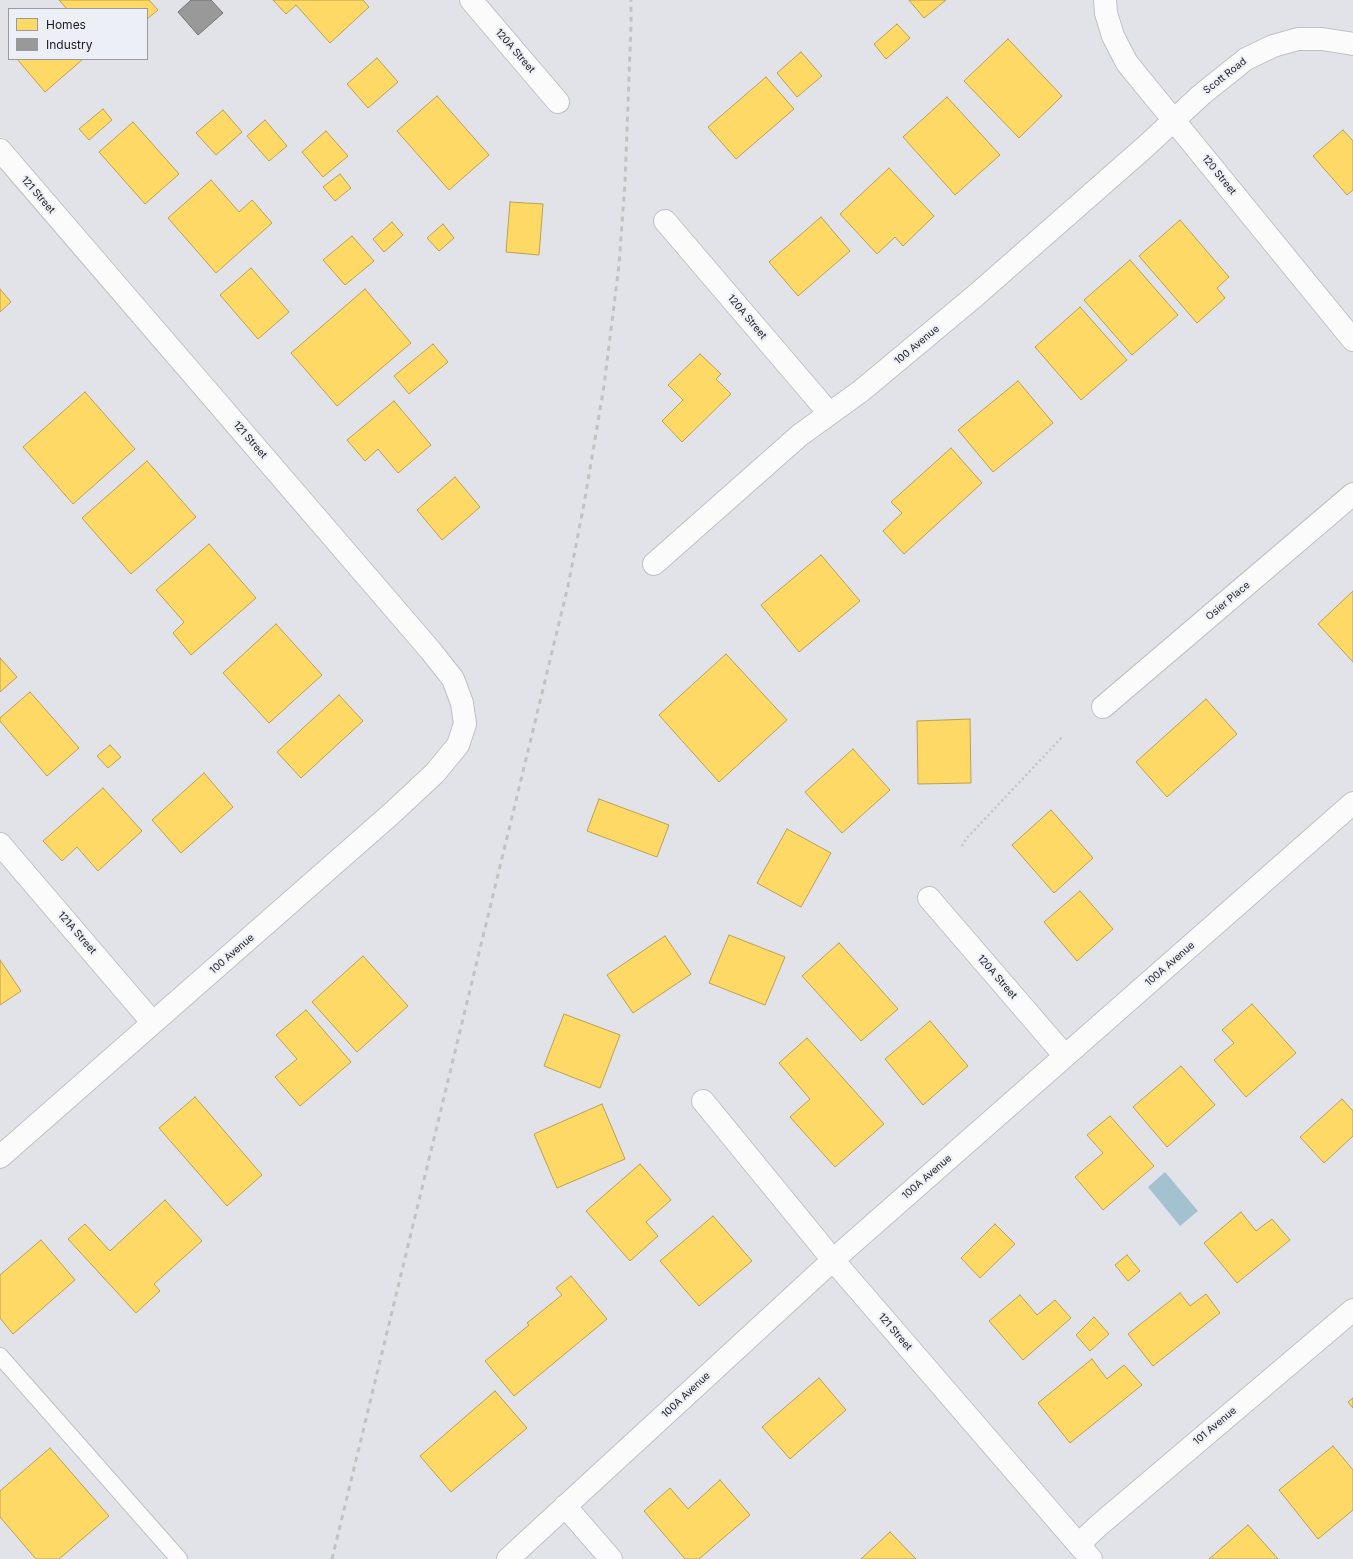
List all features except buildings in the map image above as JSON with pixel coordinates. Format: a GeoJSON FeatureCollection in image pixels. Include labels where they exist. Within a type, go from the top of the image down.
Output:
{"type":"FeatureCollection","features":[{"type":"Feature","properties":{"kind":"street","name":"120A Street"},"geometry":{"type":"LineString","coordinates":[[471,0],[558,102]]}},
{"type":"Feature","properties":{"kind":"street","name":"120 Street"},"geometry":{"type":"LineString","coordinates":[[1105,0],[1106,13],[1113,36],[1127,63],[1353,340]]}},
{"type":"Feature","properties":{"kind":"street","name":"Scott Road"},"geometry":{"type":"LineString","coordinates":[[1175,120],[1201,95],[1246,59],[1273,46],[1298,39],[1322,39],[1353,44]]}},
{"type":"Feature","properties":{"kind":"street","name":"100 Avenue"},"geometry":{"type":"LineString","coordinates":[[654,564],[800,435],[861,391],[975,296],[1175,120]]}},
{"type":"Feature","properties":{"kind":"street","name":"121 Street"},"geometry":{"type":"LineString","coordinates":[[0,150],[431,651],[453,679],[462,703],[465,724],[458,745]]}},
{"type":"Feature","properties":{"kind":"street","name":"120A Street"},"geometry":{"type":"LineString","coordinates":[[665,221],[829,413]]}},
{"type":"Feature","properties":{"kind":"street","name":"Osier Place"},"geometry":{"type":"LineString","coordinates":[[1104,707],[1353,494]]}},
{"type":"Feature","properties":{"kind":"street","name":"100 Avenue"},"geometry":{"type":"LineString","coordinates":[[0,1157],[391,814],[435,773],[458,745]]}},
{"type":"Feature","properties":{"kind":"street","name":"100A Avenue"},"geometry":{"type":"LineString","coordinates":[[508,1559],[833,1260],[1353,803]]}},
{"type":"Feature","properties":{"kind":"street","name":"121A Street"},"geometry":{"type":"LineString","coordinates":[[0,844],[153,1023]]}},
{"type":"Feature","properties":{"kind":"street","name":"120A Street"},"geometry":{"type":"LineString","coordinates":[[929,898],[1065,1056]]}},
{"type":"Feature","properties":{"kind":"street","name":"121 Street"},"geometry":{"type":"LineString","coordinates":[[703,1101],[833,1260],[1085,1552]]}},
{"type":"Feature","properties":{"kind":"street","name":"101 Avenue"},"geometry":{"type":"LineString","coordinates":[[1085,1552],[1098,1526],[1353,1310]]}},
{"type":"Feature","properties":{"kind":"street"},"geometry":{"type":"LineString","coordinates":[[565,1506],[611,1559]]}},
{"type":"Feature","properties":{"kind":"lane"},"geometry":{"type":"LineString","coordinates":[[0,1356],[179,1559]]}},
{"type":"Feature","properties":{"kind":"path"},"geometry":{"type":"LineString","coordinates":[[962,846],[1063,736]]}},
{"type":"Feature","properties":{"kind":"water"},"geometry":{"type":"Polygon","coordinates":[[[1165,1172],[1198,1211],[1180,1226],[1148,1187],[1165,1172]]]}},
{"type":"Feature","properties":{"kind":"railway"},"geometry":{"type":"LineString","coordinates":[[332,1559],[568,586],[584,504],[604,386],[619,265],[625,183],[631,0]]}}]}
